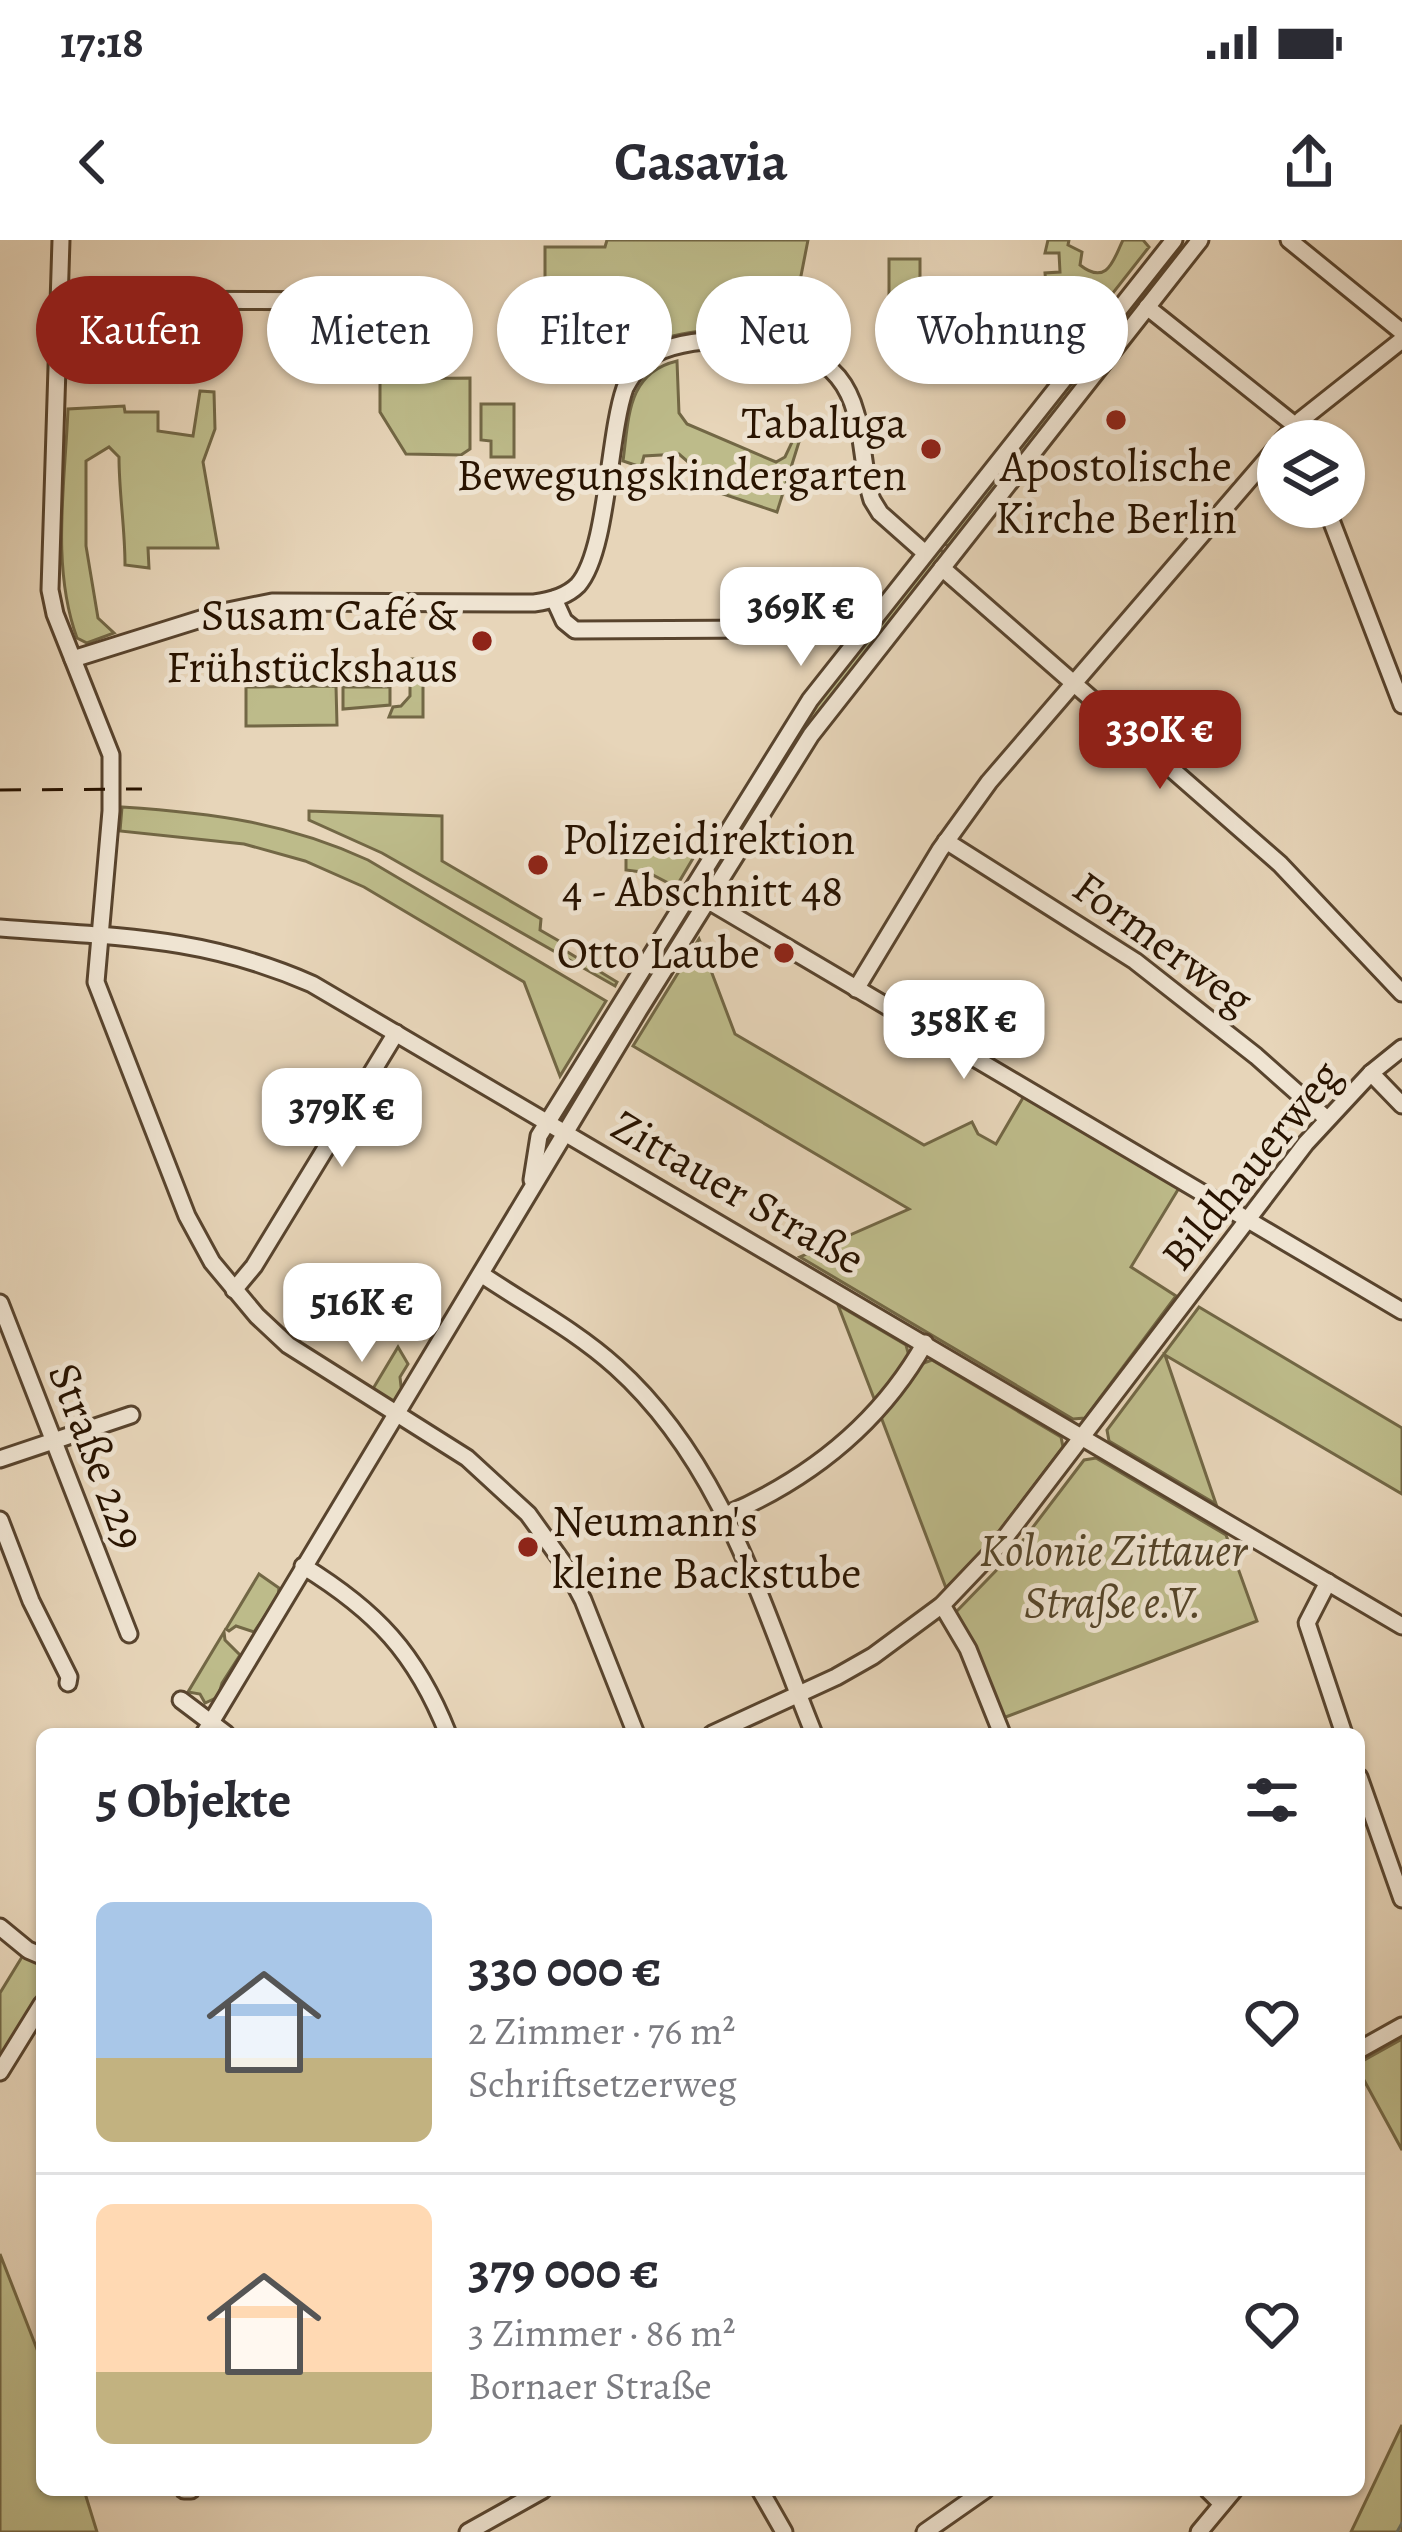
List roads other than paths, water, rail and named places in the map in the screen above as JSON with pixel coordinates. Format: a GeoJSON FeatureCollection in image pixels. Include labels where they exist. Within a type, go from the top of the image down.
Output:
{"type":"FeatureCollection","features":[{"type":"Feature","properties":{"kind":"street"},"geometry":{"type":"LineString","coordinates":[[60,276],[61,240]]}},
{"type":"Feature","properties":{"kind":"street"},"geometry":{"type":"LineString","coordinates":[[529,1195],[536,1147],[548,1122],[810,700],[1174,240]]}},
{"type":"Feature","properties":{"kind":"street"},"geometry":{"type":"LineString","coordinates":[[181,1700],[207,1727],[565,1132],[811,735],[1200,240]]}},
{"type":"Feature","properties":{"kind":"street"},"geometry":{"type":"LineString","coordinates":[[1289,240],[1402,336],[1313,420]]}},
{"type":"Feature","properties":{"kind":"street"},"geometry":{"type":"LineString","coordinates":[[1147,307],[1281,420]]}},
{"type":"Feature","properties":{"kind":"street"},"geometry":{"type":"LineString","coordinates":[[73,659],[223,612],[272,602],[523,603],[554,599],[572,590],[589,566],[621,400],[633,373],[663,350],[695,344],[775,345],[807,355],[830,369],[854,406],[872,500],[924,552]]}},
{"type":"Feature","properties":{"kind":"street"},"geometry":{"type":"LineString","coordinates":[[56,384],[49,572],[55,614],[111,755],[111,811],[96,982],[163,1161],[212,1262],[288,1345],[446,1444],[491,1478],[544,1535],[583,1600],[634,1728]]}},
{"type":"Feature","properties":{"kind":"street"},"geometry":{"type":"LineString","coordinates":[[856,988],[946,841],[1023,739],[1257,469]]}},
{"type":"Feature","properties":{"kind":"street"},"geometry":{"type":"LineString","coordinates":[[1334,528],[1402,705]]}},
{"type":"Feature","properties":{"kind":"street"},"geometry":{"type":"LineString","coordinates":[[942,568],[1280,864],[1402,993]]}},
{"type":"Feature","properties":{"kind":"street"},"geometry":{"type":"LineString","coordinates":[[554,599],[564,621],[575,630],[778,629]]}},
{"type":"Feature","properties":{"kind":"street","name":"Formerweg"},"geometry":{"type":"LineString","coordinates":[[946,841],[1135,961],[1327,1119]]}},
{"type":"Feature","properties":{"kind":"street"},"geometry":{"type":"LineString","coordinates":[[689,889],[1402,1311]]}},
{"type":"Feature","properties":{"kind":"street","name":"Zittauer Straße"},"geometry":{"type":"LineString","coordinates":[[0,928],[189,944],[255,961],[312,984],[1402,1626]]}},
{"type":"Feature","properties":{"kind":"street"},"geometry":{"type":"LineString","coordinates":[[234,1290],[254,1266],[397,1033]]}},
{"type":"Feature","properties":{"kind":"street","name":"Bildhauerweg"},"geometry":{"type":"LineString","coordinates":[[726,1728],[873,1656],[942,1605],[1000,1543],[1084,1437],[1327,1119],[1371,1072],[1402,1048]]}},
{"type":"Feature","properties":{"kind":"street"},"geometry":{"type":"LineString","coordinates":[[1371,1072],[1402,1105]]}},
{"type":"Feature","properties":{"kind":"street"},"geometry":{"type":"LineString","coordinates":[[481,1274],[574,1333],[620,1370],[677,1435],[726,1515],[812,1728]]}},
{"type":"Feature","properties":{"kind":"street","name":"Straße 229"},"geometry":{"type":"LineString","coordinates":[[0,1303],[129,1634]]}},
{"type":"Feature","properties":{"kind":"street"},"geometry":{"type":"LineString","coordinates":[[726,1515],[799,1478],[832,1453],[892,1394],[925,1343]]}},
{"type":"Feature","properties":{"kind":"street"},"geometry":{"type":"LineString","coordinates":[[0,1459],[130,1415]]}},
{"type":"Feature","properties":{"kind":"street"},"geometry":{"type":"LineString","coordinates":[[0,1520],[68,1683]]}},
{"type":"Feature","properties":{"kind":"street"},"geometry":{"type":"LineString","coordinates":[[303,1566],[364,1607],[393,1636],[424,1682],[445,1728]]}},
{"type":"Feature","properties":{"kind":"street"},"geometry":{"type":"LineString","coordinates":[[1328,1582],[1307,1623],[1342,1728]]}},
{"type":"Feature","properties":{"kind":"street"},"geometry":{"type":"LineString","coordinates":[[942,1605],[968,1648],[1000,1728]]}},
{"type":"Feature","properties":{"kind":"street"},"geometry":{"type":"LineString","coordinates":[[1365,1794],[1402,1899]]}},
{"type":"Feature","properties":{"kind":"street"},"geometry":{"type":"LineString","coordinates":[[0,1927],[36,1953]]}},
{"type":"Feature","properties":{"kind":"street"},"geometry":{"type":"LineString","coordinates":[[0,2072],[36,2014]]}},
{"type":"Feature","properties":{"kind":"street"},"geometry":{"type":"LineString","coordinates":[[1365,2047],[1402,2026]]}},
{"type":"Feature","properties":{"kind":"street"},"geometry":{"type":"LineString","coordinates":[[471,2531],[532,2496]]}},
{"type":"Feature","properties":{"kind":"street"},"geometry":{"type":"LineString","coordinates":[[763,2496],[784,2532]]}},
{"type":"Feature","properties":{"kind":"street"},"geometry":{"type":"LineString","coordinates":[[925,2532],[976,2496]]}},
{"type":"Feature","properties":{"kind":"street"},"geometry":{"type":"LineString","coordinates":[[1214,2496],[1222,2504]]}},
{"type":"Feature","properties":{"kind":"street"},"geometry":{"type":"LineString","coordinates":[[1198,2532],[1229,2496]]}},
{"type":"Feature","properties":{"kind":"waterway"},"geometry":{"type":"LineString","coordinates":[[1397,2532],[1402,2523]]}},
{"type":"Feature","properties":{"kind":"railway"},"geometry":{"type":"LineString","coordinates":[[0,790],[142,789]]}},
{"type":"Feature","properties":{"kind":"place","name":"Apostolische Kirche Berlin"},"geometry":{"type":"Point","coordinates":[1116,420]}},
{"type":"Feature","properties":{"kind":"place","name":"Tabaluga Bewegungskindergarten"},"geometry":{"type":"Point","coordinates":[931,449]}},
{"type":"Feature","properties":{"kind":"place","name":"Susam Café & Frühstückshaus"},"geometry":{"type":"Point","coordinates":[482,641]}},
{"type":"Feature","properties":{"kind":"place","name":"Polizeidirektion 4 - Abschnitt 48"},"geometry":{"type":"Point","coordinates":[538,865]}},
{"type":"Feature","properties":{"kind":"place","name":"Otto Laube"},"geometry":{"type":"Point","coordinates":[784,953]}},
{"type":"Feature","properties":{"kind":"place","name":"Neumann's kleine Backstube"},"geometry":{"type":"Point","coordinates":[528,1547]}},
{"type":"Feature","properties":{"kind":"park label","name":"Kolonie Zittauer Straße e.V."},"geometry":{"type":"Point","coordinates":[1113,1576]}}]}
